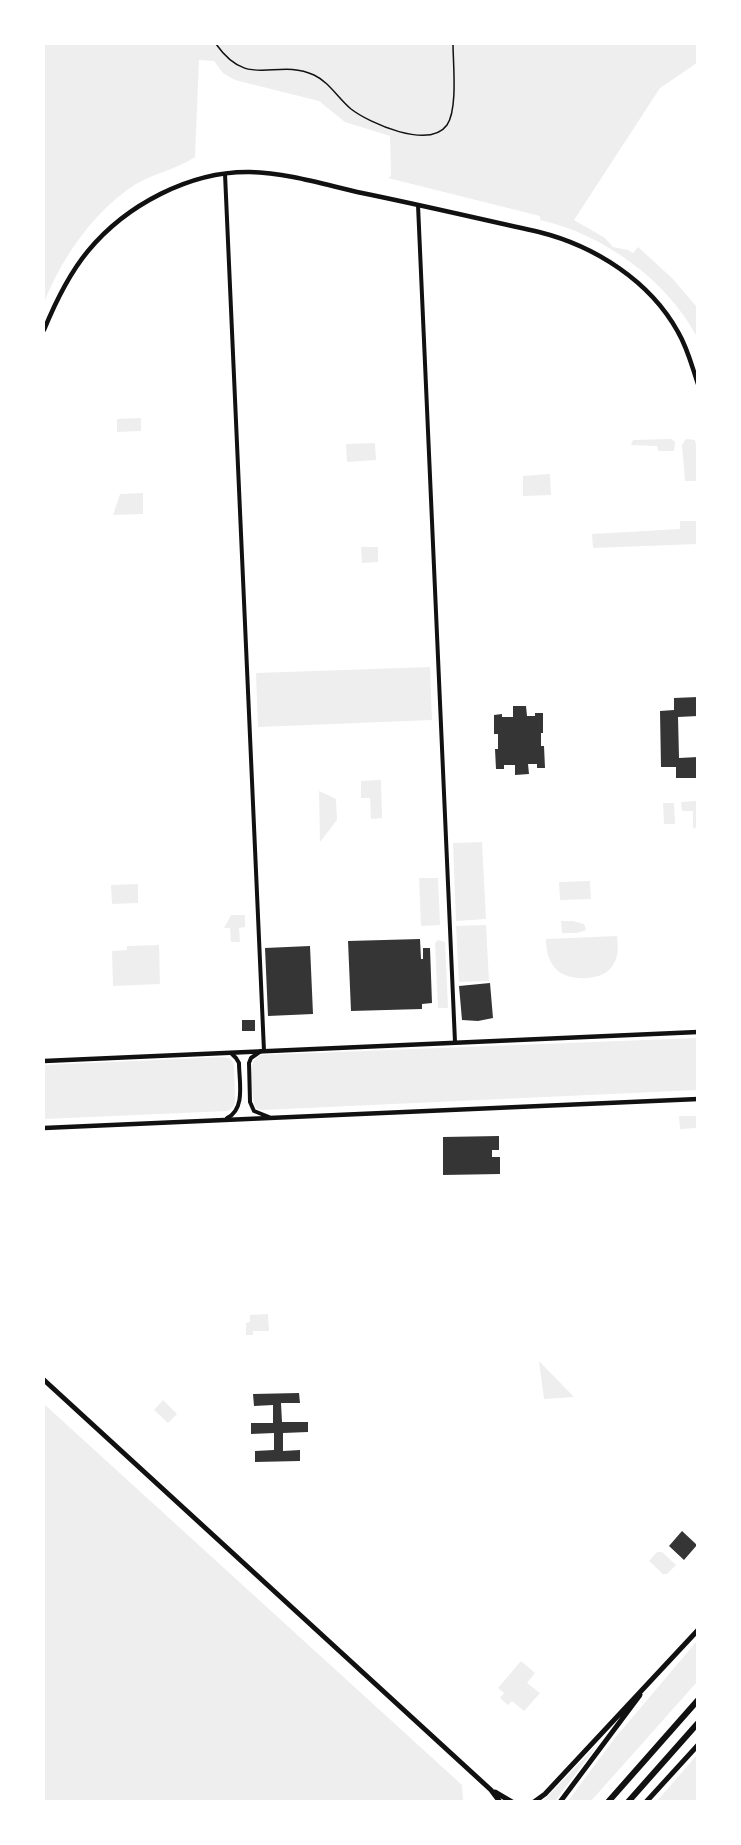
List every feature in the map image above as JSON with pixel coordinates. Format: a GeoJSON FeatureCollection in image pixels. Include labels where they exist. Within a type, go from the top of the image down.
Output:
{"type":"FeatureCollection","features":[{"type":"Feature","properties":{"kind":"main road"},"geometry":{"type":"LineString","coordinates":[[44,1380],[491,1790],[500,1802]]}},
{"type":"Feature","properties":{"kind":"main road"},"geometry":{"type":"LineString","coordinates":[[534,1802],[545,1794],[698,1630]]}},
{"type":"Feature","properties":{"kind":"main road"},"geometry":{"type":"LineString","coordinates":[[560,1802],[659,1670]]}},
{"type":"Feature","properties":{"kind":"main road"},"geometry":{"type":"LineString","coordinates":[[608,1802],[698,1700]]}},
{"type":"Feature","properties":{"kind":"main road"},"geometry":{"type":"LineString","coordinates":[[628,1802],[698,1723]]}},
{"type":"Feature","properties":{"kind":"main road"},"geometry":{"type":"LineString","coordinates":[[645,1802],[698,1745]]}},
{"type":"Feature","properties":{"kind":"main road"},"geometry":{"type":"LineString","coordinates":[[491,1790],[512,1802]]}},
{"type":"Feature","properties":{"kind":"street"},"geometry":{"type":"LineString","coordinates":[[44,330],[78,264],[98,240],[135,210],[162,194],[198,180],[225,174],[252,172],[418,205],[559,237],[576,243],[603,257],[634,281],[670,320],[684,343],[698,384]]}},
{"type":"Feature","properties":{"kind":"street"},"geometry":{"type":"LineString","coordinates":[[225,174],[262,1051]]}},
{"type":"Feature","properties":{"kind":"street"},"geometry":{"type":"LineString","coordinates":[[418,205],[455,1042]]}},
{"type":"Feature","properties":{"kind":"street"},"geometry":{"type":"LineString","coordinates":[[44,1060],[698,1032]]}},
{"type":"Feature","properties":{"kind":"street"},"geometry":{"type":"LineString","coordinates":[[262,1051],[251,1058],[249,1063],[250,1102],[254,1111],[273,1119]]}},
{"type":"Feature","properties":{"kind":"street"},"geometry":{"type":"LineString","coordinates":[[218,1121],[233,1115],[240,1100],[238,1060],[232,1054],[224,1053]]}},
{"type":"Feature","properties":{"kind":"street"},"geometry":{"type":"LineString","coordinates":[[44,1128],[698,1099]]}},
{"type":"Feature","properties":{"kind":"path"},"geometry":{"type":"LineString","coordinates":[[216,44],[234,63],[253,71],[296,70],[315,75],[364,118],[393,130],[420,135],[439,131],[446,126],[450,117],[453,44]]}},
{"type":"Feature","properties":{"kind":"shaded area"},"geometry":{"type":"Polygon","coordinates":[[[44,44],[697,44],[697,63],[660,88],[574,220],[605,238],[613,247],[633,253],[638,247],[673,279],[696,306],[697,337],[669,297],[631,262],[609,248],[587,236],[540,220],[540,216],[388,178],[391,176],[390,136],[345,122],[319,101],[235,80],[223,73],[214,61],[199,60],[195,157],[136,184],[106,208],[93,221],[70,252],[44,303],[44,44]]]}},
{"type":"Feature","properties":{"kind":"shaded area"},"geometry":{"type":"Polygon","coordinates":[[[141,418],[141,431],[117,432],[117,419],[141,418]]]}},
{"type":"Feature","properties":{"kind":"shaded area"},"geometry":{"type":"Polygon","coordinates":[[[671,439],[675,442],[674,451],[658,451],[657,446],[631,445],[633,440],[671,439]]]}},
{"type":"Feature","properties":{"kind":"shaded area"},"geometry":{"type":"Polygon","coordinates":[[[686,439],[695,440],[697,481],[685,481],[682,445],[686,439]]]}},
{"type":"Feature","properties":{"kind":"shaded area"},"geometry":{"type":"Polygon","coordinates":[[[375,443],[376,460],[347,462],[346,444],[375,443]]]}},
{"type":"Feature","properties":{"kind":"shaded area"},"geometry":{"type":"Polygon","coordinates":[[[550,474],[551,495],[523,496],[523,476],[550,474]]]}},
{"type":"Feature","properties":{"kind":"shaded area"},"geometry":{"type":"Polygon","coordinates":[[[143,493],[143,514],[113,515],[120,494],[143,493]]]}},
{"type":"Feature","properties":{"kind":"shaded area"},"geometry":{"type":"Polygon","coordinates":[[[680,521],[697,521],[697,544],[593,548],[592,534],[680,529],[680,521]]]}},
{"type":"Feature","properties":{"kind":"shaded area"},"geometry":{"type":"Polygon","coordinates":[[[361,547],[378,547],[378,562],[362,563],[361,547]]]}},
{"type":"Feature","properties":{"kind":"shaded area"},"geometry":{"type":"Polygon","coordinates":[[[430,667],[432,720],[258,727],[256,673],[430,667]]]}},
{"type":"Feature","properties":{"kind":"shaded area"},"geometry":{"type":"Polygon","coordinates":[[[381,780],[382,818],[371,819],[370,798],[361,798],[361,781],[381,780]]]}},
{"type":"Feature","properties":{"kind":"shaded area"},"geometry":{"type":"Polygon","coordinates":[[[319,791],[336,799],[337,820],[320,842],[319,791]]]}},
{"type":"Feature","properties":{"kind":"shaded area"},"geometry":{"type":"Polygon","coordinates":[[[697,801],[697,827],[693,829],[693,811],[682,811],[681,802],[697,801]]]}},
{"type":"Feature","properties":{"kind":"shaded area"},"geometry":{"type":"Polygon","coordinates":[[[663,803],[674,803],[675,824],[664,824],[663,803]]]}},
{"type":"Feature","properties":{"kind":"shaded area"},"geometry":{"type":"Polygon","coordinates":[[[482,842],[486,919],[456,921],[453,843],[482,842]]]}},
{"type":"Feature","properties":{"kind":"shaded area"},"geometry":{"type":"Polygon","coordinates":[[[419,878],[438,878],[440,925],[421,926],[419,878]]]}},
{"type":"Feature","properties":{"kind":"shaded area"},"geometry":{"type":"Polygon","coordinates":[[[590,881],[591,899],[560,900],[559,882],[590,881]]]}},
{"type":"Feature","properties":{"kind":"shaded area"},"geometry":{"type":"Polygon","coordinates":[[[138,884],[138,903],[112,904],[111,885],[138,884]]]}},
{"type":"Feature","properties":{"kind":"shaded area"},"geometry":{"type":"Polygon","coordinates":[[[231,915],[245,915],[245,927],[239,928],[240,942],[231,942],[230,928],[224,928],[231,915]]]}},
{"type":"Feature","properties":{"kind":"shaded area"},"geometry":{"type":"Polygon","coordinates":[[[561,921],[584,924],[586,930],[577,933],[562,933],[561,921]]]}},
{"type":"Feature","properties":{"kind":"shaded area"},"geometry":{"type":"Polygon","coordinates":[[[486,925],[489,981],[459,982],[456,926],[486,925]]]}},
{"type":"Feature","properties":{"kind":"shaded area"},"geometry":{"type":"Polygon","coordinates":[[[617,936],[616,960],[609,970],[599,976],[577,978],[562,974],[552,964],[547,949],[546,939],[617,936]]]}},
{"type":"Feature","properties":{"kind":"shaded area"},"geometry":{"type":"Polygon","coordinates":[[[438,940],[445,942],[448,1008],[438,1008],[435,943],[438,940]]]}},
{"type":"Feature","properties":{"kind":"shaded area"},"geometry":{"type":"Polygon","coordinates":[[[159,945],[160,984],[113,986],[112,951],[127,950],[127,946],[159,945]]]}},
{"type":"Feature","properties":{"kind":"shaded area"},"geometry":{"type":"Polygon","coordinates":[[[697,1038],[697,1090],[263,1110],[257,1109],[254,1104],[251,1069],[256,1058],[261,1055],[697,1038]]]}},
{"type":"Feature","properties":{"kind":"shaded area"},"geometry":{"type":"Polygon","coordinates":[[[223,1057],[231,1059],[234,1065],[235,1102],[228,1111],[44,1119],[44,1065],[223,1057]]]}},
{"type":"Feature","properties":{"kind":"shaded area"},"geometry":{"type":"Polygon","coordinates":[[[679,1116],[697,1116],[697,1128],[680,1129],[679,1116]]]}},
{"type":"Feature","properties":{"kind":"shaded area"},"geometry":{"type":"Polygon","coordinates":[[[268,1314],[269,1331],[253,1331],[253,1335],[246,1335],[246,1323],[250,1322],[250,1315],[268,1314]]]}},
{"type":"Feature","properties":{"kind":"shaded area"},"geometry":{"type":"Polygon","coordinates":[[[539,1361],[574,1397],[544,1399],[539,1361]]]}},
{"type":"Feature","properties":{"kind":"shaded area"},"geometry":{"type":"Polygon","coordinates":[[[163,1400],[177,1414],[168,1423],[154,1410],[163,1400]]]}},
{"type":"Feature","properties":{"kind":"shaded area"},"geometry":{"type":"Polygon","coordinates":[[[44,1404],[462,1785],[463,1801],[44,1801],[44,1404]]]}},
{"type":"Feature","properties":{"kind":"shaded area"},"geometry":{"type":"Polygon","coordinates":[[[657,1552],[662,1552],[676,1565],[667,1574],[663,1574],[649,1561],[657,1552]]]}},
{"type":"Feature","properties":{"kind":"shaded area"},"geometry":{"type":"Polygon","coordinates":[[[697,1641],[697,1682],[591,1801],[568,1801],[615,1738],[697,1641]]]}},
{"type":"Feature","properties":{"kind":"shaded area"},"geometry":{"type":"Polygon","coordinates":[[[521,1661],[535,1673],[527,1683],[540,1693],[524,1711],[512,1701],[508,1705],[500,1698],[504,1693],[498,1688],[521,1661]]]}},
{"type":"Feature","properties":{"kind":"shaded area"},"geometry":{"type":"Polygon","coordinates":[[[599,1743],[555,1801],[542,1801],[544,1800],[599,1743]]]}},
{"type":"Feature","properties":{"kind":"shaded area"},"geometry":{"type":"Polygon","coordinates":[[[697,1755],[697,1801],[657,1801],[697,1755]]]}},
{"type":"Feature","properties":{"kind":"building"},"geometry":{"type":"Polygon","coordinates":[[[698,697],[698,716],[678,717],[679,758],[698,757],[698,778],[676,778],[676,767],[661,767],[660,711],[674,710],[674,698],[698,697]]]}},
{"type":"Feature","properties":{"kind":"building"},"geometry":{"type":"Polygon","coordinates":[[[513,706],[526,706],[527,716],[543,713],[541,746],[544,746],[545,768],[537,768],[537,764],[528,764],[529,774],[515,775],[515,765],[504,765],[504,769],[496,769],[495,749],[498,749],[498,734],[494,734],[494,715],[502,714],[502,717],[513,717],[513,706]]]}},
{"type":"Feature","properties":{"kind":"building"},"geometry":{"type":"Polygon","coordinates":[[[420,939],[421,959],[423,959],[423,948],[430,948],[432,1003],[422,1004],[422,1009],[351,1011],[348,941],[420,939]]]}},
{"type":"Feature","properties":{"kind":"building"},"geometry":{"type":"Polygon","coordinates":[[[310,946],[313,1014],[268,1016],[265,948],[310,946]]]}},
{"type":"Feature","properties":{"kind":"building"},"geometry":{"type":"Polygon","coordinates":[[[490,983],[493,1018],[478,1021],[462,1020],[459,986],[490,983]]]}},
{"type":"Feature","properties":{"kind":"building"},"geometry":{"type":"Polygon","coordinates":[[[242,1020],[255,1020],[255,1031],[242,1031],[242,1020]]]}},
{"type":"Feature","properties":{"kind":"building"},"geometry":{"type":"Polygon","coordinates":[[[499,1136],[499,1150],[492,1150],[492,1157],[500,1157],[500,1174],[443,1175],[443,1137],[499,1136]]]}},
{"type":"Feature","properties":{"kind":"building"},"geometry":{"type":"Polygon","coordinates":[[[299,1393],[300,1403],[281,1403],[282,1422],[308,1422],[308,1432],[283,1433],[283,1451],[300,1450],[300,1461],[255,1462],[255,1451],[274,1450],[274,1433],[251,1434],[251,1423],[273,1423],[273,1405],[254,1406],[253,1394],[299,1393]]]}},
{"type":"Feature","properties":{"kind":"building"},"geometry":{"type":"Polygon","coordinates":[[[682,1531],[697,1545],[684,1560],[669,1546],[682,1531]]]}}]}
